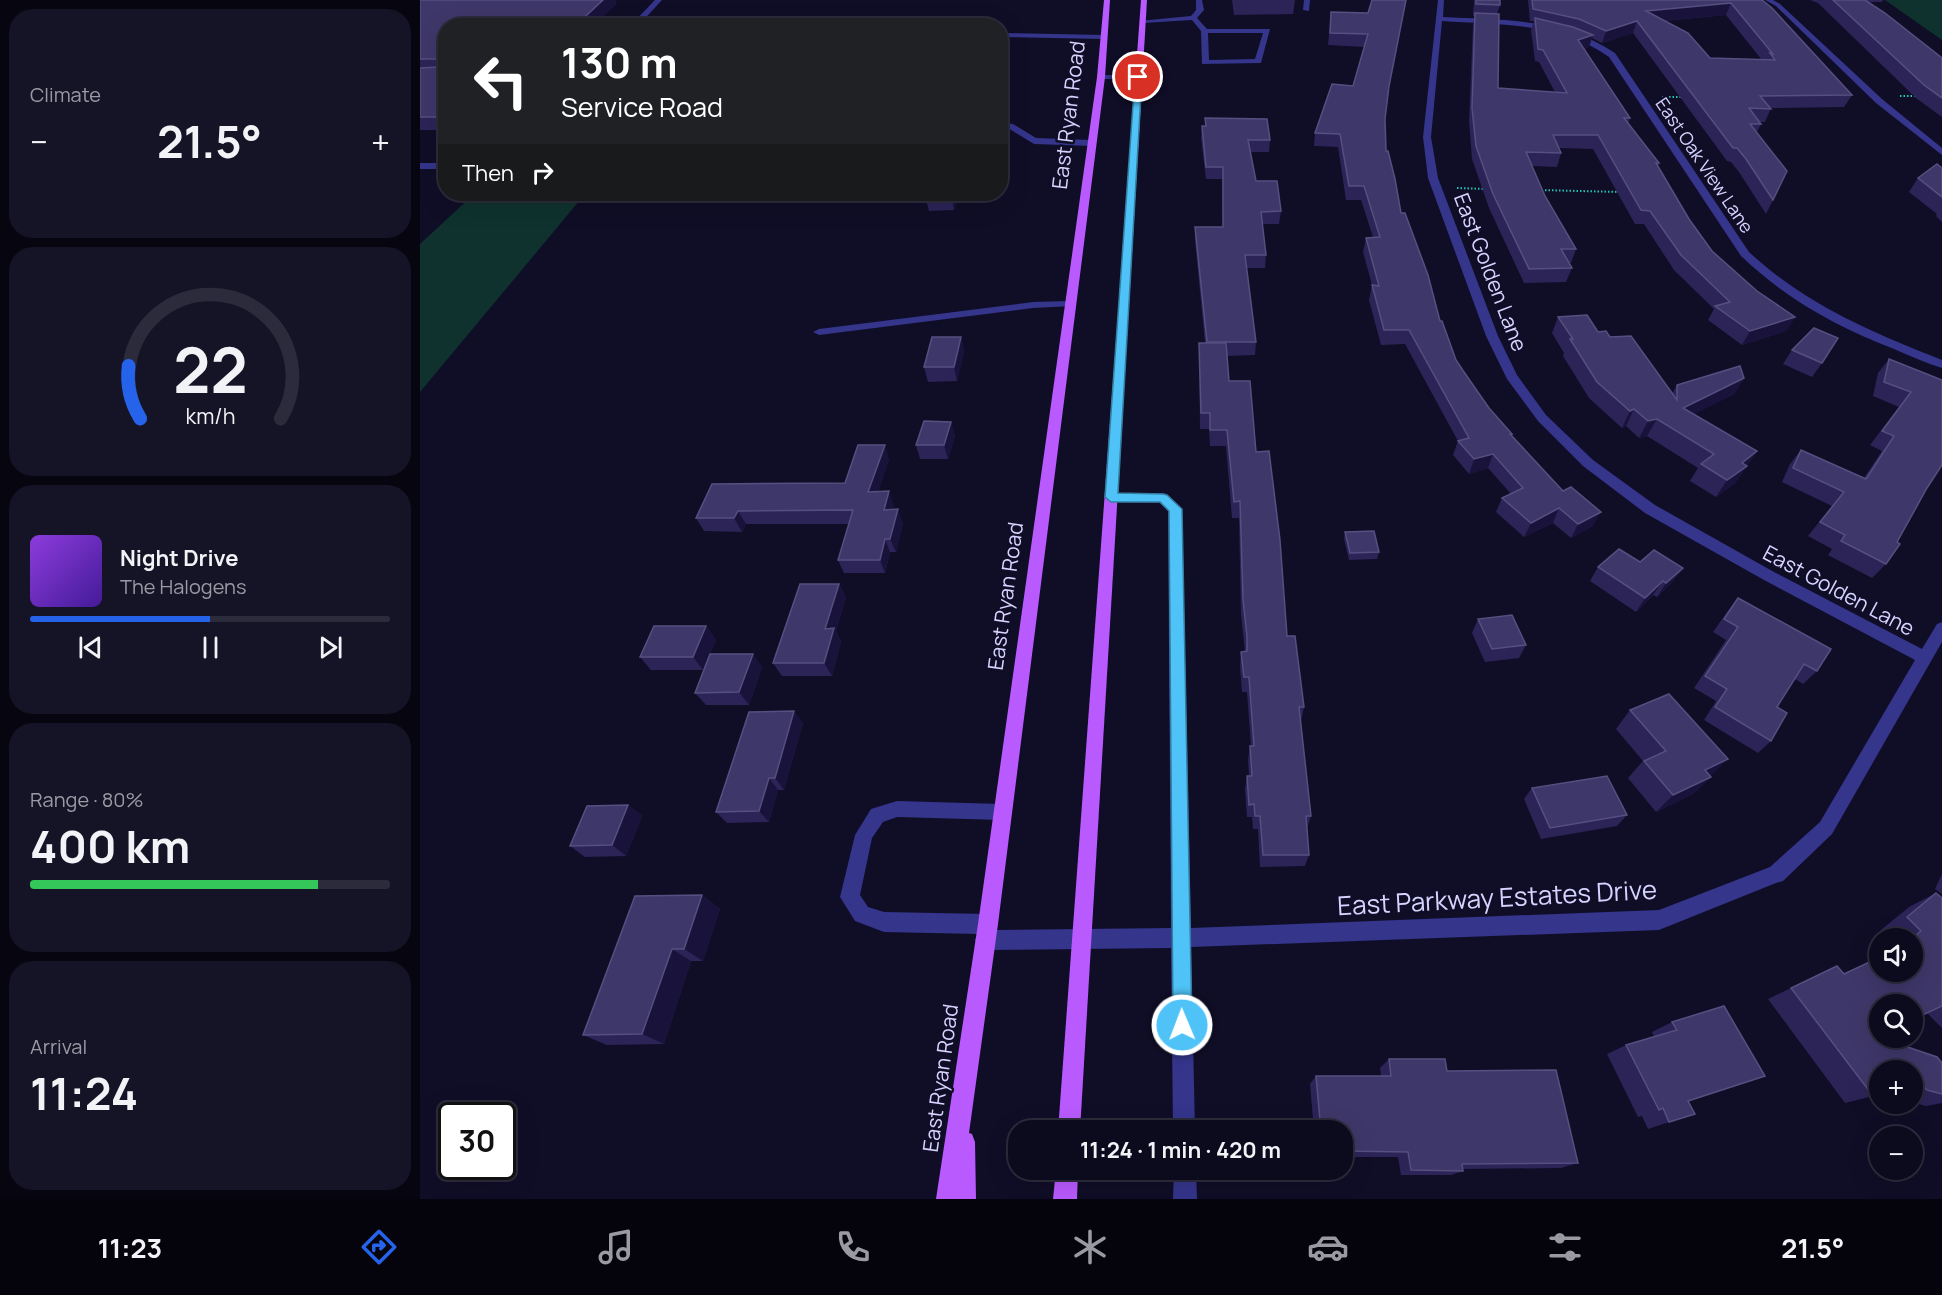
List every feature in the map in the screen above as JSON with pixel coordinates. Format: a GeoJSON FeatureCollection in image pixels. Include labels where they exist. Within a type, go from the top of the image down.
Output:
{"type":"FeatureCollection","features":[{"type":"Feature","properties":{"kind":"main road","name":"East Ryan Road"},"geometry":{"type":"LineString","coordinates":[[948,1199],[987,932],[1101,77],[1107,0]]}},
{"type":"Feature","properties":{"kind":"main road"},"geometry":{"type":"LineString","coordinates":[[1070,1120],[1143,21],[1142,2]]}},
{"type":"Feature","properties":{"kind":"main road"},"geometry":{"type":"LineString","coordinates":[[964,1088],[964,1199]]}},
{"type":"Feature","properties":{"kind":"main road"},"geometry":{"type":"LineString","coordinates":[[1065,1199],[1066,1180]]}},
{"type":"Feature","properties":{"kind":"street"},"geometry":{"type":"LineString","coordinates":[[641,18],[660,0]]}},
{"type":"Feature","properties":{"kind":"street"},"geometry":{"type":"LineString","coordinates":[[1193,18],[1200,10],[1199,0]]}},
{"type":"Feature","properties":{"kind":"street"},"geometry":{"type":"LineString","coordinates":[[1307,0],[1307,10]]}},
{"type":"Feature","properties":{"kind":"street","name":"East Golden Lane"},"geometry":{"type":"LineString","coordinates":[[1441,0],[1427,137],[1433,178],[1492,336],[1511,376],[1542,418],[1588,463],[1650,509],[1769,576],[1925,658]]}},
{"type":"Feature","properties":{"kind":"street"},"geometry":{"type":"LineString","coordinates":[[1768,0],[1778,5],[1872,95],[1942,152]]}},
{"type":"Feature","properties":{"kind":"street"},"geometry":{"type":"LineString","coordinates":[[1143,21],[1193,18],[1203,23],[1205,62],[1258,62],[1267,30],[1205,31]]}},
{"type":"Feature","properties":{"kind":"street","name":"East Oak View Lane"},"geometry":{"type":"LineString","coordinates":[[1438,19],[1551,28],[1579,34],[1599,43],[1612,55],[1745,254],[1763,273],[1814,309],[1854,330],[1942,364]]}},
{"type":"Feature","properties":{"kind":"street"},"geometry":{"type":"LineString","coordinates":[[1008,36],[1104,37]]}},
{"type":"Feature","properties":{"kind":"street"},"geometry":{"type":"LineString","coordinates":[[1101,77],[1138,77]]}},
{"type":"Feature","properties":{"kind":"street"},"geometry":{"type":"LineString","coordinates":[[1008,126],[1034,141],[1091,143]]}},
{"type":"Feature","properties":{"kind":"street"},"geometry":{"type":"LineString","coordinates":[[420,166],[438,166]]}},
{"type":"Feature","properties":{"kind":"street"},"geometry":{"type":"LineString","coordinates":[[819,332],[1033,305],[1069,304]]}},
{"type":"Feature","properties":{"kind":"street"},"geometry":{"type":"LineString","coordinates":[[1111,497],[1163,498],[1175,509],[1184,1120]]}},
{"type":"Feature","properties":{"kind":"street","name":"East Parkway Estates Drive"},"geometry":{"type":"LineString","coordinates":[[1002,812],[897,809],[877,815],[864,835],[850,897],[862,914],[884,922],[1080,939],[1181,938],[1659,920],[1776,874],[1826,828],[1942,628]]}},
{"type":"Feature","properties":{"kind":"street"},"geometry":{"type":"LineString","coordinates":[[1185,1180],[1185,1199]]}},
{"type":"Feature","properties":{"kind":"path"},"geometry":{"type":"LineString","coordinates":[[1872,95],[1922,96]]}},
{"type":"Feature","properties":{"kind":"path"},"geometry":{"type":"LineString","coordinates":[[1640,97],[1685,98]]}},
{"type":"Feature","properties":{"kind":"path"},"geometry":{"type":"LineString","coordinates":[[1457,188],[1493,189]]}},
{"type":"Feature","properties":{"kind":"path"},"geometry":{"type":"LineString","coordinates":[[1529,190],[1624,192]]}},
{"type":"Feature","properties":{"kind":"green space"},"geometry":{"type":"Polygon","coordinates":[[[1885,0],[1942,0],[1942,40],[1885,0]]]}},
{"type":"Feature","properties":{"kind":"green space"},"geometry":{"type":"Polygon","coordinates":[[[466,201],[579,201],[420,392],[420,244],[466,201]]]}},
{"type":"Feature","properties":{"kind":"building"},"geometry":{"type":"Polygon","coordinates":[[[420,0],[603,0],[584,18],[438,18],[438,59],[420,59],[420,0]]]}},
{"type":"Feature","properties":{"kind":"building"},"geometry":{"type":"Polygon","coordinates":[[[1372,0],[1406,0],[1389,86],[1385,119],[1386,151],[1388,151],[1395,179],[1401,213],[1405,213],[1428,275],[1440,321],[1442,321],[1456,360],[1489,408],[1512,434],[1510,434],[1563,491],[1571,487],[1601,512],[1578,524],[1559,508],[1531,523],[1502,498],[1523,488],[1493,454],[1474,459],[1458,441],[1469,438],[1409,330],[1384,330],[1372,285],[1379,286],[1366,238],[1380,237],[1364,186],[1349,186],[1340,134],[1315,133],[1332,84],[1353,86],[1368,34],[1330,33],[1331,12],[1368,13],[1372,0]]]}},
{"type":"Feature","properties":{"kind":"building"},"geometry":{"type":"Polygon","coordinates":[[[1476,0],[1500,0],[1500,5],[1476,4],[1476,0]]]}},
{"type":"Feature","properties":{"kind":"building"},"geometry":{"type":"Polygon","coordinates":[[[1532,0],[1762,0],[1852,95],[1760,96],[1771,109],[1749,108],[1761,124],[1750,124],[1787,171],[1773,200],[1746,159],[1737,148],[1733,148],[1637,21],[1606,31],[1579,19],[1533,9],[1532,0]],[[1731,3],[1646,11],[1688,33],[1710,58],[1775,60],[1770,53],[1773,54],[1731,3]]]}},
{"type":"Feature","properties":{"kind":"building"},"geometry":{"type":"Polygon","coordinates":[[[1833,0],[1865,0],[1942,58],[1942,98],[1924,85],[1833,0]]]}},
{"type":"Feature","properties":{"kind":"building"},"geometry":{"type":"Polygon","coordinates":[[[1475,13],[1499,14],[1498,88],[1567,93],[1543,50],[1538,49],[1535,18],[1573,27],[1593,35],[1578,40],[1630,118],[1624,118],[1659,163],[1656,163],[1689,219],[1712,251],[1757,291],[1795,317],[1750,331],[1715,306],[1730,302],[1681,255],[1650,211],[1641,210],[1598,135],[1553,135],[1561,153],[1526,152],[1545,196],[1576,249],[1561,249],[1572,268],[1529,269],[1493,194],[1476,146],[1472,108],[1475,13]]]}},
{"type":"Feature","properties":{"kind":"building"},"geometry":{"type":"Polygon","coordinates":[[[438,67],[438,117],[420,117],[420,68],[438,67]]]}},
{"type":"Feature","properties":{"kind":"building"},"geometry":{"type":"Polygon","coordinates":[[[1205,118],[1267,119],[1270,140],[1248,140],[1256,181],[1277,181],[1281,211],[1261,212],[1266,255],[1245,255],[1256,342],[1207,342],[1195,227],[1223,227],[1223,167],[1206,167],[1202,126],[1206,126],[1205,118]]]}},
{"type":"Feature","properties":{"kind":"building"},"geometry":{"type":"Polygon","coordinates":[[[1937,164],[1942,168],[1942,197],[1918,178],[1937,164]]]}},
{"type":"Feature","properties":{"kind":"building"},"geometry":{"type":"Polygon","coordinates":[[[1587,315],[1598,332],[1606,331],[1610,337],[1631,336],[1677,400],[1677,385],[1740,366],[1744,378],[1683,408],[1757,451],[1742,463],[1747,466],[1727,480],[1701,464],[1714,454],[1657,419],[1648,421],[1634,409],[1630,411],[1597,382],[1558,317],[1587,315]]]}},
{"type":"Feature","properties":{"kind":"building"},"geometry":{"type":"Polygon","coordinates":[[[1814,328],[1838,338],[1822,363],[1792,350],[1814,328]]]}},
{"type":"Feature","properties":{"kind":"building"},"geometry":{"type":"Polygon","coordinates":[[[932,337],[961,337],[954,367],[924,367],[932,337]]]}},
{"type":"Feature","properties":{"kind":"building"},"geometry":{"type":"Polygon","coordinates":[[[1199,343],[1226,343],[1229,381],[1250,381],[1256,452],[1269,451],[1280,540],[1287,636],[1295,636],[1304,707],[1299,707],[1311,816],[1306,816],[1309,855],[1263,855],[1260,816],[1255,816],[1254,804],[1249,805],[1247,776],[1252,776],[1250,746],[1254,746],[1249,677],[1244,677],[1241,652],[1247,651],[1247,637],[1243,599],[1240,501],[1234,502],[1227,430],[1210,430],[1210,413],[1201,413],[1199,343]]]}},
{"type":"Feature","properties":{"kind":"building"},"geometry":{"type":"Polygon","coordinates":[[[1889,359],[1942,380],[1942,465],[1897,542],[1900,544],[1886,564],[1841,541],[1845,535],[1820,522],[1844,492],[1793,468],[1801,450],[1866,479],[1894,436],[1882,431],[1911,392],[1884,382],[1889,359]]]}},
{"type":"Feature","properties":{"kind":"building"},"geometry":{"type":"Polygon","coordinates":[[[924,421],[951,422],[944,445],[916,445],[924,421]]]}},
{"type":"Feature","properties":{"kind":"building"},"geometry":{"type":"Polygon","coordinates":[[[858,445],[885,445],[868,492],[889,491],[884,510],[898,509],[890,539],[885,539],[880,560],[838,560],[853,510],[738,511],[734,518],[696,518],[712,484],[845,483],[858,445]]]}},
{"type":"Feature","properties":{"kind":"building"},"geometry":{"type":"Polygon","coordinates":[[[1374,531],[1379,552],[1350,553],[1345,532],[1374,531]]]}},
{"type":"Feature","properties":{"kind":"building"},"geometry":{"type":"Polygon","coordinates":[[[1619,549],[1640,562],[1654,550],[1683,568],[1666,583],[1663,581],[1645,598],[1598,567],[1619,549]]]}},
{"type":"Feature","properties":{"kind":"building"},"geometry":{"type":"Polygon","coordinates":[[[800,584],[839,584],[825,629],[834,628],[824,663],[773,663],[800,584]]]}},
{"type":"Feature","properties":{"kind":"building"},"geometry":{"type":"Polygon","coordinates":[[[1738,598],[1831,649],[1817,671],[1804,664],[1777,707],[1787,713],[1771,741],[1715,707],[1727,689],[1705,676],[1738,627],[1724,619],[1738,598]]]}},
{"type":"Feature","properties":{"kind":"building"},"geometry":{"type":"Polygon","coordinates":[[[1512,615],[1526,645],[1492,649],[1478,619],[1512,615]]]}},
{"type":"Feature","properties":{"kind":"building"},"geometry":{"type":"Polygon","coordinates":[[[654,626],[706,626],[693,657],[640,657],[654,626]]]}},
{"type":"Feature","properties":{"kind":"building"},"geometry":{"type":"Polygon","coordinates":[[[710,654],[753,654],[739,692],[695,693],[710,654]]]}},
{"type":"Feature","properties":{"kind":"building"},"geometry":{"type":"Polygon","coordinates":[[[1669,694],[1728,759],[1705,770],[1711,777],[1673,795],[1644,761],[1666,751],[1630,710],[1669,694]]]}},
{"type":"Feature","properties":{"kind":"building"},"geometry":{"type":"Polygon","coordinates":[[[794,711],[775,778],[769,778],[759,811],[716,812],[749,712],[794,711]]]}},
{"type":"Feature","properties":{"kind":"building"},"geometry":{"type":"Polygon","coordinates":[[[1607,776],[1627,815],[1550,828],[1532,788],[1607,776]]]}},
{"type":"Feature","properties":{"kind":"building"},"geometry":{"type":"Polygon","coordinates":[[[628,805],[612,845],[570,846],[587,806],[628,805]]]}},
{"type":"Feature","properties":{"kind":"building"},"geometry":{"type":"Polygon","coordinates":[[[1936,893],[1942,898],[1942,1006],[1923,1015],[1923,994],[1869,994],[1869,1048],[1910,1048],[1937,1057],[1942,1063],[1942,1094],[1927,1090],[1923,1086],[1923,1060],[1869,1060],[1869,1091],[1791,988],[1837,966],[1844,974],[1869,962],[1869,982],[1923,982],[1923,928],[1918,928],[1907,917],[1936,893]]]}},
{"type":"Feature","properties":{"kind":"building"},"geometry":{"type":"Polygon","coordinates":[[[702,895],[684,949],[672,949],[642,1034],[583,1035],[635,896],[702,895]]]}},
{"type":"Feature","properties":{"kind":"building"},"geometry":{"type":"Polygon","coordinates":[[[1724,1006],[1765,1076],[1688,1101],[1695,1114],[1669,1122],[1663,1108],[1659,1110],[1626,1045],[1677,1030],[1672,1022],[1724,1006]]]}},
{"type":"Feature","properties":{"kind":"building"},"geometry":{"type":"Polygon","coordinates":[[[1389,1059],[1445,1059],[1447,1071],[1556,1070],[1578,1163],[1462,1164],[1463,1171],[1411,1170],[1408,1152],[1353,1151],[1353,1120],[1320,1120],[1316,1076],[1391,1076],[1389,1059]]]}},
{"type":"Feature","properties":{"kind":"route"},"geometry":{"type":"LineString","coordinates":[[1138,77],[1111,497],[1163,498],[1175,509],[1182,1025]]}}]}
